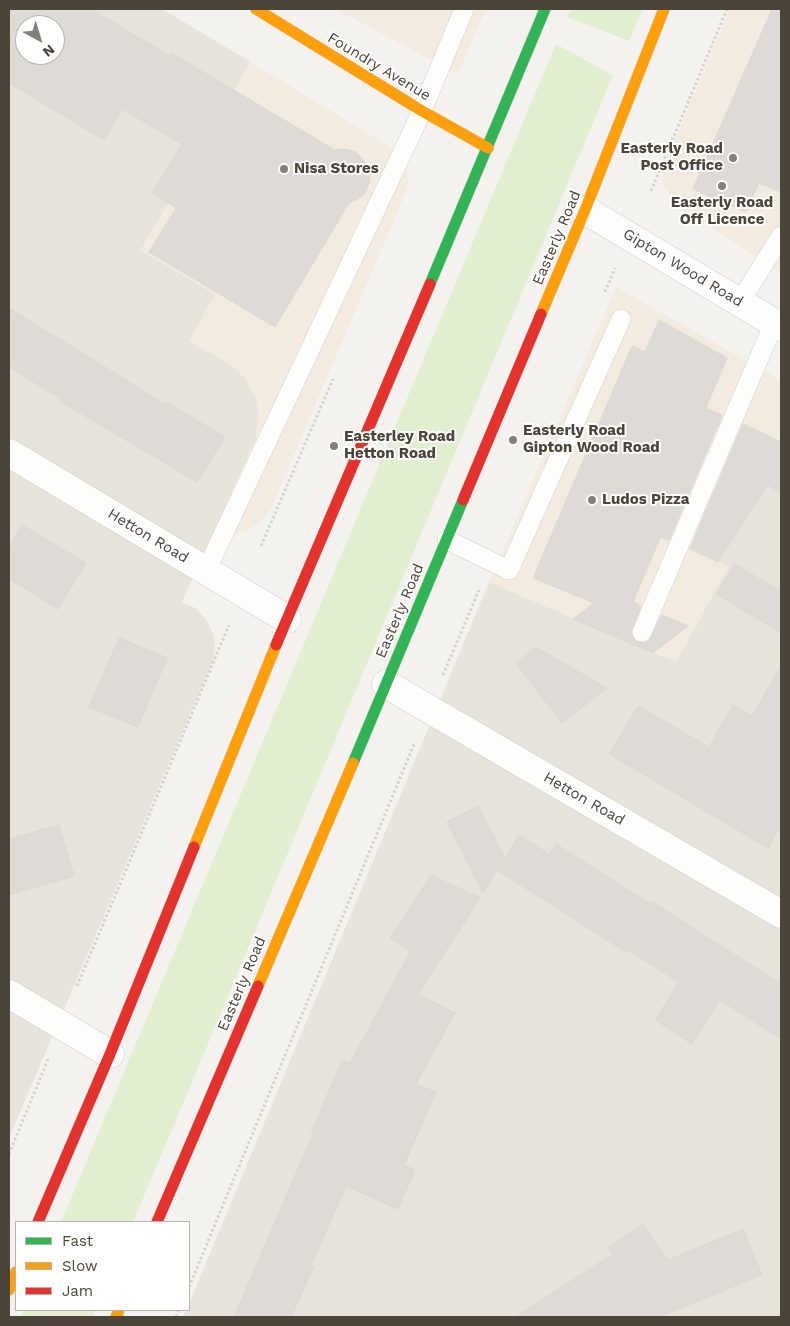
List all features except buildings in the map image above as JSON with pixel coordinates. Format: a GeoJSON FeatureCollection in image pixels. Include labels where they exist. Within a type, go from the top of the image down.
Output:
{"type":"FeatureCollection","features":[{"type":"Feature","properties":{"kind":"main road","name":"Foundry Avenue"},"geometry":{"type":"LineString","coordinates":[[256,9],[422,111],[488,148]]}},
{"type":"Feature","properties":{"kind":"main road"},"geometry":{"type":"LineString","coordinates":[[38,1221],[110,1054],[287,619],[488,148],[545,9]]}},
{"type":"Feature","properties":{"kind":"main road","name":"Easterly Road"},"geometry":{"type":"LineString","coordinates":[[156,1221],[386,684],[585,210],[664,9]]}},
{"type":"Feature","properties":{"kind":"main road"},"geometry":{"type":"LineString","coordinates":[[9,1290],[15,1275]]}},
{"type":"Feature","properties":{"kind":"street","name":"Gipton Wood Road"},"geometry":{"type":"LineString","coordinates":[[585,210],[778,325]]}},
{"type":"Feature","properties":{"kind":"street","name":"Hetton Road"},"geometry":{"type":"LineString","coordinates":[[9,453],[287,619]]}},
{"type":"Feature","properties":{"kind":"street","name":"Hetton Road"},"geometry":{"type":"LineString","coordinates":[[386,684],[781,914]]}},
{"type":"Feature","properties":{"kind":"street"},"geometry":{"type":"LineString","coordinates":[[9,994],[110,1054]]}},
{"type":"Feature","properties":{"kind":"lane"},"geometry":{"type":"LineString","coordinates":[[206,571],[422,111],[464,9]]}},
{"type":"Feature","properties":{"kind":"lane"},"geometry":{"type":"LineString","coordinates":[[740,302],[781,236]]}},
{"type":"Feature","properties":{"kind":"lane"},"geometry":{"type":"LineString","coordinates":[[446,540],[508,570],[621,320]]}},
{"type":"Feature","properties":{"kind":"lane"},"geometry":{"type":"LineString","coordinates":[[642,632],[778,325]]}},
{"type":"Feature","properties":{"kind":"path"},"geometry":{"type":"LineString","coordinates":[[651,191],[727,9]]}},
{"type":"Feature","properties":{"kind":"path"},"geometry":{"type":"LineString","coordinates":[[77,986],[230,623]]}},
{"type":"Feature","properties":{"kind":"path"},"geometry":{"type":"LineString","coordinates":[[190,1285],[419,734]]}},
{"type":"Feature","properties":{"kind":"path"},"geometry":{"type":"LineString","coordinates":[[9,1154],[51,1053]]}},
{"type":"Feature","properties":{"kind":"shaded area"},"geometry":{"type":"Polygon","coordinates":[[[9,9],[162,9],[251,62],[141,250],[215,294],[190,341],[227,362],[244,377],[256,397],[259,418],[255,440],[182,602],[195,608],[205,618],[212,631],[215,645],[213,660],[9,1138],[9,9]]]}},
{"type":"Feature","properties":{"kind":"shaded area"},"geometry":{"type":"Polygon","coordinates":[[[335,9],[486,9],[458,74],[335,9]]]}},
{"type":"Feature","properties":{"kind":"shaded area"},"geometry":{"type":"Polygon","coordinates":[[[730,9],[781,9],[781,265],[777,272],[672,200],[663,185],[662,171],[730,9]]]}},
{"type":"Feature","properties":{"kind":"shaded area"},"geometry":{"type":"Polygon","coordinates":[[[251,62],[395,150],[407,169],[408,181],[406,192],[271,509],[261,522],[246,531],[230,535],[213,533],[255,440],[259,418],[256,397],[244,377],[227,362],[190,341],[215,294],[141,250],[251,62]]]}},
{"type":"Feature","properties":{"kind":"shaded area"},"geometry":{"type":"Polygon","coordinates":[[[616,287],[781,380],[781,465],[718,562],[729,566],[676,662],[489,582],[616,287]]]}},
{"type":"Feature","properties":{"kind":"shaded area"},"geometry":{"type":"Polygon","coordinates":[[[781,465],[781,1317],[183,1317],[186,1311],[190,1311],[190,1302],[489,582],[676,662],[728,566],[718,562],[781,465]]]}},
{"type":"Feature","properties":{"kind":"green space"},"geometry":{"type":"Polygon","coordinates":[[[571,9],[643,9],[629,41],[567,17],[571,9]]]}},
{"type":"Feature","properties":{"kind":"green space"},"geometry":{"type":"Polygon","coordinates":[[[556,44],[613,75],[187,1094],[133,1221],[61,1221],[556,44]]]}},
{"type":"Feature","properties":{"kind":"green space"},"geometry":{"type":"Polygon","coordinates":[[[24,1311],[96,1311],[93,1317],[21,1317],[24,1311]]]}},
{"type":"Feature","properties":{"kind":"traffic: fast"},"geometry":{"type":"LineString","coordinates":[[430,284],[545,9]]}},
{"type":"Feature","properties":{"kind":"traffic: fast"},"geometry":{"type":"LineString","coordinates":[[353,763],[463,500]]}},
{"type":"Feature","properties":{"kind":"traffic: slow"},"geometry":{"type":"LineString","coordinates":[[256,9],[422,111],[488,148]]}},
{"type":"Feature","properties":{"kind":"traffic: slow"},"geometry":{"type":"LineString","coordinates":[[541,314],[585,210],[664,9]]}},
{"type":"Feature","properties":{"kind":"traffic: slow"},"geometry":{"type":"LineString","coordinates":[[194,847],[276,645]]}},
{"type":"Feature","properties":{"kind":"traffic: slow"},"geometry":{"type":"LineString","coordinates":[[258,986],[353,763]]}},
{"type":"Feature","properties":{"kind":"traffic: slow"},"geometry":{"type":"LineString","coordinates":[[9,1290],[15,1275]]}},
{"type":"Feature","properties":{"kind":"traffic: slow"},"geometry":{"type":"LineString","coordinates":[[116,1317],[119,1311]]}},
{"type":"Feature","properties":{"kind":"traffic: jam"},"geometry":{"type":"LineString","coordinates":[[276,645],[430,284]]}},
{"type":"Feature","properties":{"kind":"traffic: jam"},"geometry":{"type":"LineString","coordinates":[[463,500],[541,314]]}},
{"type":"Feature","properties":{"kind":"traffic: jam"},"geometry":{"type":"LineString","coordinates":[[38,1221],[110,1054],[194,847]]}},
{"type":"Feature","properties":{"kind":"traffic: jam"},"geometry":{"type":"LineString","coordinates":[[157,1221],[258,986]]}},
{"type":"Feature","properties":{"kind":"place","name":"Easterly Road Post Office"},"geometry":{"type":"Point","coordinates":[733,158]}},
{"type":"Feature","properties":{"kind":"place","name":"Nisa Stores"},"geometry":{"type":"Point","coordinates":[284,169]}},
{"type":"Feature","properties":{"kind":"place","name":"Easterly Road Off Licence"},"geometry":{"type":"Point","coordinates":[722,186]}},
{"type":"Feature","properties":{"kind":"place","name":"Easterly Road Gipton Wood Road"},"geometry":{"type":"Point","coordinates":[513,440]}},
{"type":"Feature","properties":{"kind":"place","name":"Easterley Road Hetton Road"},"geometry":{"type":"Point","coordinates":[334,446]}},
{"type":"Feature","properties":{"kind":"place","name":"Ludos Pizza"},"geometry":{"type":"Point","coordinates":[592,500]}}]}
